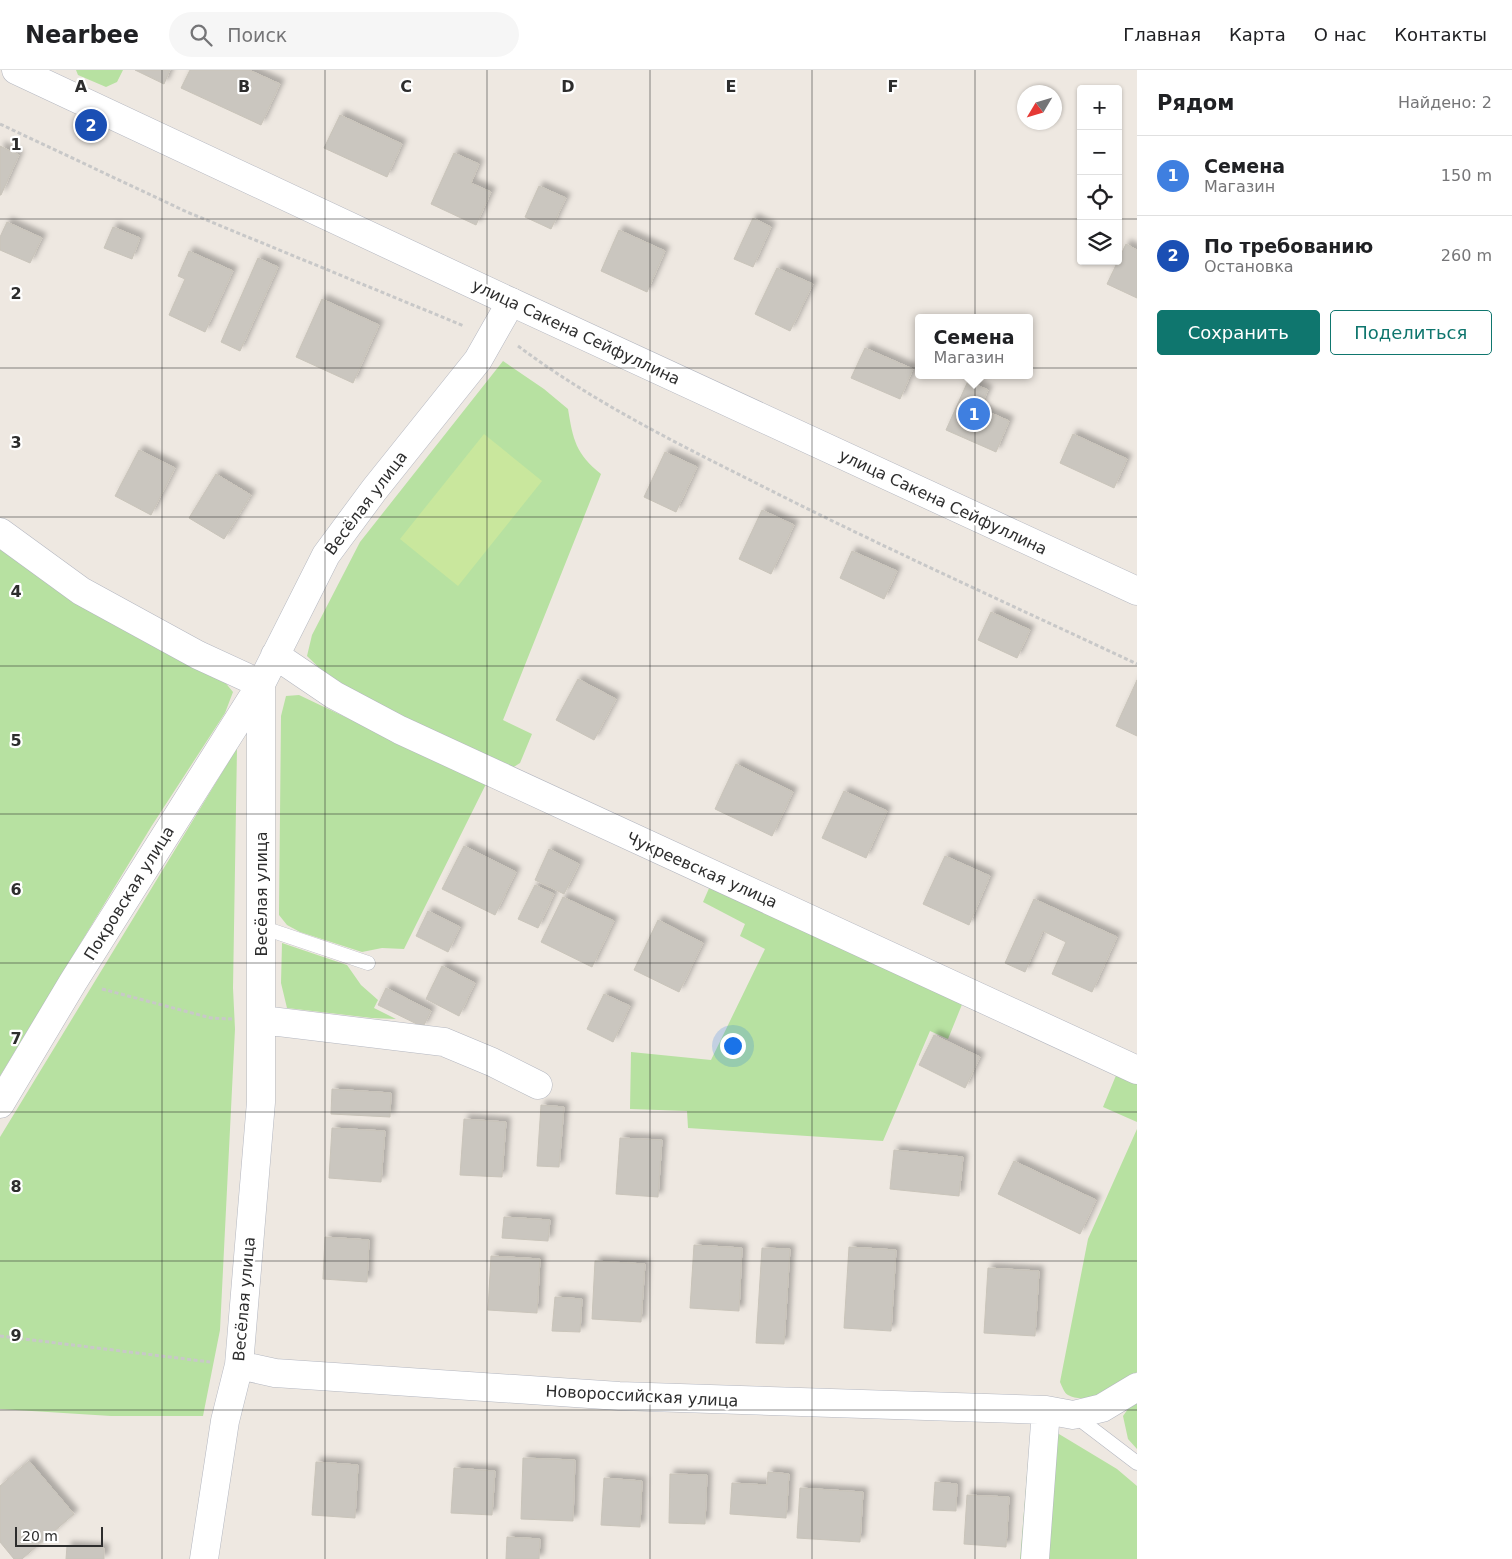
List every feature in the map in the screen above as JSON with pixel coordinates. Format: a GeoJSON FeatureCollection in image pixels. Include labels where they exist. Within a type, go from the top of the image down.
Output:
{"type":"FeatureCollection","features":[{"type":"Feature","properties":{"kind":"street","name":"улица Сакена Сейфуллина"},"geometry":{"type":"LineString","coordinates":[[16,70],[1137,591]]}},
{"type":"Feature","properties":{"kind":"street","name":"Весёлая улица"},"geometry":{"type":"LineString","coordinates":[[204,1559],[225,1421],[239,1365],[261,1102],[261,684],[326,555],[374,490],[478,360],[512,302]]}},
{"type":"Feature","properties":{"kind":"street"},"geometry":{"type":"LineString","coordinates":[[0,532],[81,591],[198,655],[261,684]]}},
{"type":"Feature","properties":{"kind":"street","name":"Чукреевская улица"},"geometry":{"type":"LineString","coordinates":[[275,655],[334,695],[400,730],[1137,1070]]}},
{"type":"Feature","properties":{"kind":"street","name":"Покровская улица"},"geometry":{"type":"LineString","coordinates":[[0,1104],[73,982],[261,684]]}},
{"type":"Feature","properties":{"kind":"street"},"geometry":{"type":"LineString","coordinates":[[262,1020],[444,1042],[492,1062],[538,1085]]}},
{"type":"Feature","properties":{"kind":"street","name":"Новороссийская улица"},"geometry":{"type":"LineString","coordinates":[[239,1365],[275,1373],[619,1396],[1046,1410],[1073,1415]]}},
{"type":"Feature","properties":{"kind":"street"},"geometry":{"type":"LineString","coordinates":[[1073,1415],[1102,1408],[1137,1387]]}},
{"type":"Feature","properties":{"kind":"street"},"geometry":{"type":"LineString","coordinates":[[1035,1559],[1046,1410]]}},
{"type":"Feature","properties":{"kind":"lane"},"geometry":{"type":"LineString","coordinates":[[261,927],[368,963]]}},
{"type":"Feature","properties":{"kind":"lane"},"geometry":{"type":"LineString","coordinates":[[1073,1415],[1137,1463]]}},
{"type":"Feature","properties":{"kind":"path"},"geometry":{"type":"LineString","coordinates":[[0,124],[187,212],[492,338],[515,343],[559,376],[649,430],[810,510],[1137,664]]}},
{"type":"Feature","properties":{"kind":"path"},"geometry":{"type":"LineString","coordinates":[[73,982],[211,1018],[262,1020]]}},
{"type":"Feature","properties":{"kind":"path"},"geometry":{"type":"LineString","coordinates":[[0,1336],[239,1365]]}},
{"type":"Feature","properties":{"kind":"green space"},"geometry":{"type":"Polygon","coordinates":[[[76,70],[123,70],[117,82],[106,87],[78,75],[76,70]]]}},
{"type":"Feature","properties":{"kind":"green space"},"geometry":{"type":"Polygon","coordinates":[[[503,361],[544,389],[568,409],[577,446],[586,460],[601,474],[503,720],[532,734],[520,763],[509,770],[402,722],[376,708],[328,675],[307,656],[312,635],[360,542],[503,361]]]}},
{"type":"Feature","properties":{"kind":"green space"},"geometry":{"type":"Polygon","coordinates":[[[484,434],[542,481],[458,586],[400,539],[484,434]]]}},
{"type":"Feature","properties":{"kind":"green space"},"geometry":{"type":"Polygon","coordinates":[[[0,549],[79,602],[219,675],[233,692],[225,713],[151,827],[0,1076],[0,549]]]}},
{"type":"Feature","properties":{"kind":"green space"},"geometry":{"type":"Polygon","coordinates":[[[299,695],[486,784],[404,949],[382,948],[362,952],[300,932],[287,925],[279,915],[281,716],[286,696],[299,695]]]}},
{"type":"Feature","properties":{"kind":"green space"},"geometry":{"type":"Polygon","coordinates":[[[237,748],[233,988],[235,1029],[220,1330],[203,1416],[111,1416],[0,1409],[0,1137],[237,748]]]}},
{"type":"Feature","properties":{"kind":"green space"},"geometry":{"type":"Polygon","coordinates":[[[710,886],[963,1002],[948,1039],[930,1031],[883,1141],[688,1128],[687,1111],[630,1109],[631,1052],[711,1060],[765,949],[740,936],[745,924],[703,902],[710,886]]]}},
{"type":"Feature","properties":{"kind":"green space"},"geometry":{"type":"Polygon","coordinates":[[[282,943],[347,965],[361,985],[378,1000],[374,1008],[396,1019],[287,1008],[281,983],[282,943]]]}},
{"type":"Feature","properties":{"kind":"green space"},"geometry":{"type":"Polygon","coordinates":[[[1117,1073],[1137,1083],[1137,1122],[1103,1107],[1117,1073]]]}},
{"type":"Feature","properties":{"kind":"green space"},"geometry":{"type":"Polygon","coordinates":[[[1137,1129],[1137,1372],[1095,1396],[1077,1398],[1068,1395],[1060,1382],[1088,1239],[1137,1129]]]}},
{"type":"Feature","properties":{"kind":"green space"},"geometry":{"type":"Polygon","coordinates":[[[1137,1396],[1137,1449],[1128,1439],[1123,1416],[1137,1396]]]}},
{"type":"Feature","properties":{"kind":"green space"},"geometry":{"type":"Polygon","coordinates":[[[1054,1431],[1117,1469],[1137,1486],[1137,1559],[1020,1559],[1030,1439],[1054,1431]]]}},
{"type":"Feature","properties":{"kind":"building"},"geometry":{"type":"Polygon","coordinates":[[[135,70],[170,70],[164,84],[135,70]]]}},
{"type":"Feature","properties":{"kind":"building"},"geometry":{"type":"Polygon","coordinates":[[[190,70],[249,70],[280,84],[261,125],[181,88],[190,70]]]}},
{"type":"Feature","properties":{"kind":"building"},"geometry":{"type":"Polygon","coordinates":[[[340,115],[402,144],[387,177],[324,148],[340,115]]]}},
{"type":"Feature","properties":{"kind":"building"},"geometry":{"type":"Polygon","coordinates":[[[0,146],[19,155],[1,195],[0,195],[0,146]]]}},
{"type":"Feature","properties":{"kind":"building"},"geometry":{"type":"Polygon","coordinates":[[[454,153],[479,164],[471,183],[491,192],[476,225],[431,204],[454,153]]]}},
{"type":"Feature","properties":{"kind":"building"},"geometry":{"type":"Polygon","coordinates":[[[539,186],[566,198],[551,229],[525,217],[539,186]]]}},
{"type":"Feature","properties":{"kind":"building"},"geometry":{"type":"Polygon","coordinates":[[[753,218],[771,227],[753,267],[734,259],[753,218]]]}},
{"type":"Feature","properties":{"kind":"building"},"geometry":{"type":"Polygon","coordinates":[[[7,222],[42,238],[30,263],[0,250],[0,237],[7,222]]]}},
{"type":"Feature","properties":{"kind":"building"},"geometry":{"type":"Polygon","coordinates":[[[113,227],[140,238],[132,259],[104,248],[113,227]]]}},
{"type":"Feature","properties":{"kind":"building"},"geometry":{"type":"Polygon","coordinates":[[[619,230],[665,251],[647,292],[601,271],[619,230]]]}},
{"type":"Feature","properties":{"kind":"building"},"geometry":{"type":"Polygon","coordinates":[[[1126,244],[1137,250],[1137,298],[1107,284],[1116,265],[1122,265],[1122,252],[1126,244]]]}},
{"type":"Feature","properties":{"kind":"building"},"geometry":{"type":"Polygon","coordinates":[[[189,251],[233,271],[205,332],[169,315],[185,279],[178,276],[189,251]]]}},
{"type":"Feature","properties":{"kind":"building"},"geometry":{"type":"Polygon","coordinates":[[[258,258],[278,267],[240,351],[221,342],[258,258]]]}},
{"type":"Feature","properties":{"kind":"building"},"geometry":{"type":"Polygon","coordinates":[[[777,268],[813,284],[790,331],[755,314],[777,268]]]}},
{"type":"Feature","properties":{"kind":"building"},"geometry":{"type":"Polygon","coordinates":[[[322,299],[379,325],[353,383],[296,357],[322,299]]]}},
{"type":"Feature","properties":{"kind":"building"},"geometry":{"type":"Polygon","coordinates":[[[865,348],[913,369],[900,399],[851,378],[865,348]]]}},
{"type":"Feature","properties":{"kind":"building"},"geometry":{"type":"Polygon","coordinates":[[[968,381],[988,390],[980,408],[1009,421],[996,452],[946,430],[968,381]]]}},
{"type":"Feature","properties":{"kind":"building"},"geometry":{"type":"Polygon","coordinates":[[[1073,434],[1127,459],[1114,488],[1060,463],[1073,434]]]}},
{"type":"Feature","properties":{"kind":"building"},"geometry":{"type":"Polygon","coordinates":[[[139,450],[175,468],[151,515],[115,496],[139,450]]]}},
{"type":"Feature","properties":{"kind":"building"},"geometry":{"type":"Polygon","coordinates":[[[665,452],[697,467],[676,512],[644,497],[665,452]]]}},
{"type":"Feature","properties":{"kind":"building"},"geometry":{"type":"Polygon","coordinates":[[[216,474],[251,495],[224,539],[189,518],[216,474]]]}},
{"type":"Feature","properties":{"kind":"building"},"geometry":{"type":"Polygon","coordinates":[[[762,510],[794,525],[771,574],[739,559],[762,510]]]}},
{"type":"Feature","properties":{"kind":"building"},"geometry":{"type":"Polygon","coordinates":[[[852,551],[897,571],[884,599],[840,578],[852,551]]]}},
{"type":"Feature","properties":{"kind":"building"},"geometry":{"type":"Polygon","coordinates":[[[991,612],[1030,630],[1017,658],[978,640],[991,612]]]}},
{"type":"Feature","properties":{"kind":"building"},"geometry":{"type":"Polygon","coordinates":[[[578,679],[616,699],[594,740],[556,720],[578,679]]]}},
{"type":"Feature","properties":{"kind":"building"},"geometry":{"type":"Polygon","coordinates":[[[1137,680],[1137,736],[1116,726],[1137,680]]]}},
{"type":"Feature","properties":{"kind":"building"},"geometry":{"type":"Polygon","coordinates":[[[736,764],[793,792],[772,836],[715,809],[736,764]]]}},
{"type":"Feature","properties":{"kind":"building"},"geometry":{"type":"Polygon","coordinates":[[[844,791],[887,811],[866,858],[822,838],[844,791]]]}},
{"type":"Feature","properties":{"kind":"building"},"geometry":{"type":"Polygon","coordinates":[[[464,846],[516,872],[495,915],[442,889],[464,846]]]}},
{"type":"Feature","properties":{"kind":"building"},"geometry":{"type":"Polygon","coordinates":[[[549,849],[579,864],[564,894],[535,880],[549,849]]]}},
{"type":"Feature","properties":{"kind":"building"},"geometry":{"type":"Polygon","coordinates":[[[945,856],[990,876],[969,925],[923,904],[945,856]]]}},
{"type":"Feature","properties":{"kind":"building"},"geometry":{"type":"Polygon","coordinates":[[[535,885],[554,894],[538,928],[518,919],[535,885]]]}},
{"type":"Feature","properties":{"kind":"building"},"geometry":{"type":"Polygon","coordinates":[[[563,897],[614,921],[592,967],[541,942],[563,897]]]}},
{"type":"Feature","properties":{"kind":"building"},"geometry":{"type":"Polygon","coordinates":[[[1034,899],[1117,937],[1092,992],[1052,974],[1066,942],[1043,931],[1025,972],[1005,963],[1034,899]]]}},
{"type":"Feature","properties":{"kind":"building"},"geometry":{"type":"Polygon","coordinates":[[[428,911],[460,927],[448,952],[416,936],[428,911]]]}},
{"type":"Feature","properties":{"kind":"building"},"geometry":{"type":"Polygon","coordinates":[[[658,920],[703,943],[679,992],[634,970],[658,920]]]}},
{"type":"Feature","properties":{"kind":"building"},"geometry":{"type":"Polygon","coordinates":[[[442,966],[475,983],[459,1016],[426,999],[442,966]]]}},
{"type":"Feature","properties":{"kind":"building"},"geometry":{"type":"Polygon","coordinates":[[[386,988],[431,1011],[423,1027],[378,1005],[386,988]]]}},
{"type":"Feature","properties":{"kind":"building"},"geometry":{"type":"Polygon","coordinates":[[[604,994],[630,1006],[613,1042],[587,1029],[604,994]]]}},
{"type":"Feature","properties":{"kind":"building"},"geometry":{"type":"Polygon","coordinates":[[[934,1035],[980,1057],[965,1088],[919,1065],[934,1035]]]}},
{"type":"Feature","properties":{"kind":"building"},"geometry":{"type":"Polygon","coordinates":[[[332,1089],[391,1093],[390,1117],[331,1114],[332,1089]]]}},
{"type":"Feature","properties":{"kind":"building"},"geometry":{"type":"Polygon","coordinates":[[[541,1105],[564,1107],[559,1167],[537,1166],[541,1105]]]}},
{"type":"Feature","properties":{"kind":"building"},"geometry":{"type":"Polygon","coordinates":[[[464,1119],[506,1122],[502,1177],[460,1175],[464,1119]]]}},
{"type":"Feature","properties":{"kind":"building"},"geometry":{"type":"Polygon","coordinates":[[[332,1128],[385,1131],[381,1182],[329,1178],[332,1128]]]}},
{"type":"Feature","properties":{"kind":"building"},"geometry":{"type":"Polygon","coordinates":[[[620,1138],[662,1140],[658,1197],[616,1194],[620,1138]]]}},
{"type":"Feature","properties":{"kind":"building"},"geometry":{"type":"Polygon","coordinates":[[[894,1150],[963,1157],[959,1196],[890,1189],[894,1150]]]}},
{"type":"Feature","properties":{"kind":"building"},"geometry":{"type":"Polygon","coordinates":[[[1014,1161],[1096,1200],[1080,1234],[998,1194],[1014,1161]]]}},
{"type":"Feature","properties":{"kind":"building"},"geometry":{"type":"Polygon","coordinates":[[[504,1217],[550,1220],[548,1241],[502,1238],[504,1217]]]}},
{"type":"Feature","properties":{"kind":"building"},"geometry":{"type":"Polygon","coordinates":[[[325,1237],[369,1240],[367,1282],[323,1279],[325,1237]]]}},
{"type":"Feature","properties":{"kind":"building"},"geometry":{"type":"Polygon","coordinates":[[[694,1245],[742,1248],[739,1311],[690,1308],[694,1245]]]}},
{"type":"Feature","properties":{"kind":"building"},"geometry":{"type":"Polygon","coordinates":[[[849,1247],[896,1250],[891,1331],[844,1328],[849,1247]]]}},
{"type":"Feature","properties":{"kind":"building"},"geometry":{"type":"Polygon","coordinates":[[[762,1248],[790,1249],[784,1344],[756,1343],[762,1248]]]}},
{"type":"Feature","properties":{"kind":"building"},"geometry":{"type":"Polygon","coordinates":[[[491,1256],[540,1259],[537,1313],[488,1310],[491,1256]]]}},
{"type":"Feature","properties":{"kind":"building"},"geometry":{"type":"Polygon","coordinates":[[[595,1261],[645,1264],[641,1322],[592,1319],[595,1261]]]}},
{"type":"Feature","properties":{"kind":"building"},"geometry":{"type":"Polygon","coordinates":[[[988,1268],[1039,1271],[1035,1336],[984,1333],[988,1268]]]}},
{"type":"Feature","properties":{"kind":"building"},"geometry":{"type":"Polygon","coordinates":[[[555,1297],[582,1299],[580,1332],[552,1331],[555,1297]]]}},
{"type":"Feature","properties":{"kind":"building"},"geometry":{"type":"Polygon","coordinates":[[[523,1458],[575,1460],[573,1521],[521,1519],[523,1458]]]}},
{"type":"Feature","properties":{"kind":"building"},"geometry":{"type":"Polygon","coordinates":[[[29,1461],[74,1514],[22,1559],[14,1559],[0,1542],[0,1486],[29,1461]]]}},
{"type":"Feature","properties":{"kind":"building"},"geometry":{"type":"Polygon","coordinates":[[[316,1462],[358,1465],[355,1518],[312,1515],[316,1462]]]}},
{"type":"Feature","properties":{"kind":"building"},"geometry":{"type":"Polygon","coordinates":[[[454,1468],[495,1471],[492,1515],[451,1513],[454,1468]]]}},
{"type":"Feature","properties":{"kind":"building"},"geometry":{"type":"Polygon","coordinates":[[[768,1472],[789,1474],[786,1518],[730,1514],[732,1483],[767,1485],[768,1472]]]}},
{"type":"Feature","properties":{"kind":"building"},"geometry":{"type":"Polygon","coordinates":[[[670,1474],[707,1475],[705,1524],[669,1523],[670,1474]]]}},
{"type":"Feature","properties":{"kind":"building"},"geometry":{"type":"Polygon","coordinates":[[[604,1478],[642,1481],[640,1527],[601,1525],[604,1478]]]}},
{"type":"Feature","properties":{"kind":"building"},"geometry":{"type":"Polygon","coordinates":[[[935,1482],[957,1484],[956,1511],[933,1510],[935,1482]]]}},
{"type":"Feature","properties":{"kind":"building"},"geometry":{"type":"Polygon","coordinates":[[[800,1488],[863,1492],[860,1542],[797,1538],[800,1488]]]}},
{"type":"Feature","properties":{"kind":"building"},"geometry":{"type":"Polygon","coordinates":[[[967,1495],[1009,1497],[1006,1547],[964,1544],[967,1495]]]}},
{"type":"Feature","properties":{"kind":"building"},"geometry":{"type":"Polygon","coordinates":[[[507,1537],[540,1539],[539,1559],[506,1559],[507,1537]]]}},
{"type":"Feature","properties":{"kind":"building"},"geometry":{"type":"Polygon","coordinates":[[[67,1546],[104,1548],[104,1559],[66,1559],[67,1546]]]}},
{"type":"Feature","properties":{"kind":"place","name":"По требованию"},"geometry":{"type":"Point","coordinates":[91,125]}},
{"type":"Feature","properties":{"kind":"place","name":"Семена"},"geometry":{"type":"Point","coordinates":[974,414]}}]}
